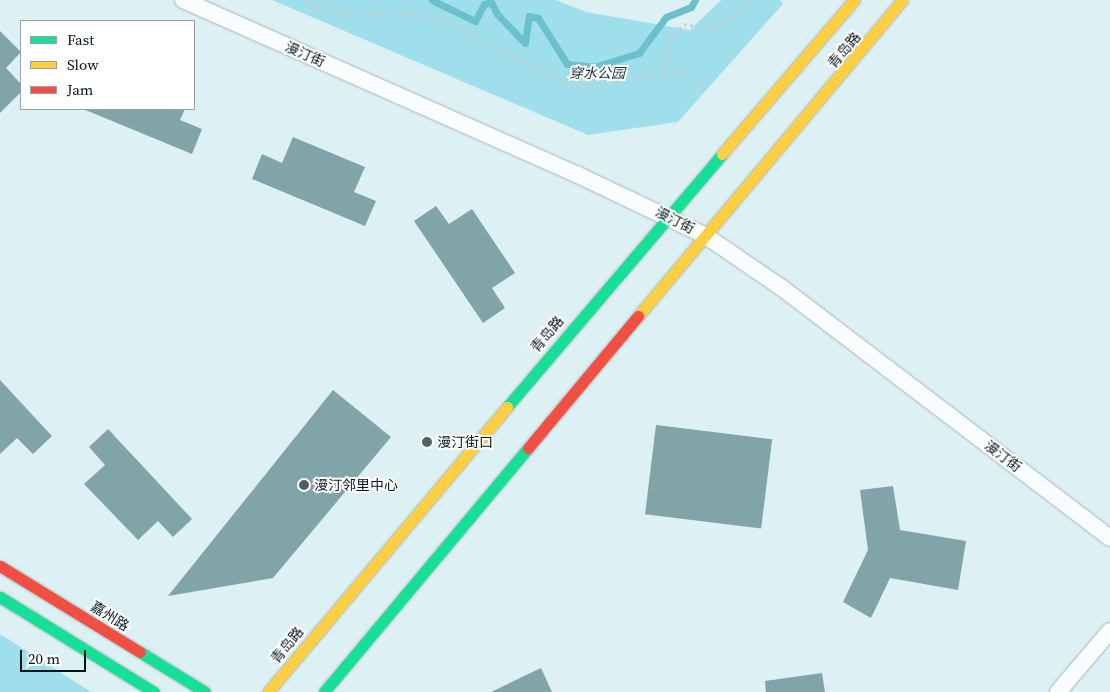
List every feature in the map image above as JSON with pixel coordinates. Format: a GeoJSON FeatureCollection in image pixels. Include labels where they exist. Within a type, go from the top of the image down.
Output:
{"type":"FeatureCollection","features":[{"type":"Feature","properties":{"kind":"main road","name":"青岛路"},"geometry":{"type":"LineString","coordinates":[[268,692],[669,216],[854,0]]}},
{"type":"Feature","properties":{"kind":"main road","name":"青岛路"},"geometry":{"type":"LineString","coordinates":[[324,692],[902,0]]}},
{"type":"Feature","properties":{"kind":"main road","name":"嘉州路"},"geometry":{"type":"LineString","coordinates":[[0,566],[205,692]]}},
{"type":"Feature","properties":{"kind":"main road"},"geometry":{"type":"LineString","coordinates":[[0,597],[154,692]]}},
{"type":"Feature","properties":{"kind":"street","name":"漫汀街"},"geometry":{"type":"LineString","coordinates":[[182,0],[669,216],[706,236],[782,288],[1110,538]]}},
{"type":"Feature","properties":{"kind":"street"},"geometry":{"type":"LineString","coordinates":[[1058,692],[1110,631]]}},
{"type":"Feature","properties":{"kind":"path"},"geometry":{"type":"LineString","coordinates":[[304,0],[316,11],[437,16],[576,87],[677,69],[708,88]]}},
{"type":"Feature","properties":{"kind":"path"},"geometry":{"type":"LineString","coordinates":[[316,11],[320,0]]}},
{"type":"Feature","properties":{"kind":"path"},"geometry":{"type":"LineString","coordinates":[[664,72],[670,38],[684,24],[714,29],[754,0]]}},
{"type":"Feature","properties":{"kind":"green space","name":"穿水公园"},"geometry":{"type":"Polygon","coordinates":[[[272,0],[556,0],[586,12],[690,30],[721,0],[780,0],[783,4],[678,122],[588,135],[272,0]]]}},
{"type":"Feature","properties":{"kind":"green space"},"geometry":{"type":"Polygon","coordinates":[[[0,634],[91,692],[0,692],[0,634]]]}},
{"type":"Feature","properties":{"kind":"building"},"geometry":{"type":"Polygon","coordinates":[[[0,31],[20,51],[6,68],[20,83],[20,93],[0,113],[0,31]]]}},
{"type":"Feature","properties":{"kind":"building"},"geometry":{"type":"Polygon","coordinates":[[[85,110],[185,110],[180,120],[202,129],[192,154],[85,110]]]}},
{"type":"Feature","properties":{"kind":"building"},"geometry":{"type":"Polygon","coordinates":[[[293,137],[365,167],[354,192],[376,201],[365,226],[252,179],[262,154],[282,163],[293,137]]]}},
{"type":"Feature","properties":{"kind":"building"},"geometry":{"type":"Polygon","coordinates":[[[436,206],[449,224],[472,209],[515,273],[492,288],[505,308],[483,323],[414,221],[436,206]]]}},
{"type":"Feature","properties":{"kind":"building"},"geometry":{"type":"Polygon","coordinates":[[[0,380],[52,436],[33,454],[17,438],[0,454],[0,380]]]}},
{"type":"Feature","properties":{"kind":"building","name":"漫汀邻里中心"},"geometry":{"type":"Polygon","coordinates":[[[333,390],[391,437],[273,578],[168,596],[333,390]]]}},
{"type":"Feature","properties":{"kind":"building"},"geometry":{"type":"Polygon","coordinates":[[[656,425],[772,439],[761,529],[645,514],[656,425]]]}},
{"type":"Feature","properties":{"kind":"building"},"geometry":{"type":"Polygon","coordinates":[[[108,429],[192,519],[173,537],[158,521],[138,540],[84,484],[105,465],[89,447],[108,429]]]}},
{"type":"Feature","properties":{"kind":"building"},"geometry":{"type":"Polygon","coordinates":[[[893,486],[900,530],[966,541],[958,590],[890,578],[871,618],[843,602],[868,550],[860,490],[893,486]]]}},
{"type":"Feature","properties":{"kind":"building"},"geometry":{"type":"Polygon","coordinates":[[[541,668],[552,692],[491,692],[541,668]]]}},
{"type":"Feature","properties":{"kind":"building"},"geometry":{"type":"Polygon","coordinates":[[[822,673],[825,692],[766,692],[765,681],[822,673]]]}},
{"type":"Feature","properties":{"kind":"waterway"},"geometry":{"type":"LineString","coordinates":[[432,0],[475,21],[484,4],[491,2],[497,14],[525,43],[529,16],[538,18],[567,64],[594,67],[639,53],[666,17],[691,7],[695,0]]}},
{"type":"Feature","properties":{"kind":"traffic: fast"},"geometry":{"type":"LineString","coordinates":[[507,407],[722,154]]}},
{"type":"Feature","properties":{"kind":"traffic: fast"},"geometry":{"type":"LineString","coordinates":[[324,692],[528,448]]}},
{"type":"Feature","properties":{"kind":"traffic: fast"},"geometry":{"type":"LineString","coordinates":[[0,597],[154,692]]}},
{"type":"Feature","properties":{"kind":"traffic: fast"},"geometry":{"type":"LineString","coordinates":[[140,652],[205,692]]}},
{"type":"Feature","properties":{"kind":"traffic: slow"},"geometry":{"type":"LineString","coordinates":[[722,154],[854,0]]}},
{"type":"Feature","properties":{"kind":"traffic: slow"},"geometry":{"type":"LineString","coordinates":[[638,316],[902,0]]}},
{"type":"Feature","properties":{"kind":"traffic: slow"},"geometry":{"type":"LineString","coordinates":[[268,692],[507,407]]}},
{"type":"Feature","properties":{"kind":"traffic: jam"},"geometry":{"type":"LineString","coordinates":[[528,448],[638,316]]}},
{"type":"Feature","properties":{"kind":"traffic: jam"},"geometry":{"type":"LineString","coordinates":[[0,566],[140,652]]}},
{"type":"Feature","properties":{"kind":"place","name":"漫汀街口"},"geometry":{"type":"Point","coordinates":[427,442]}},
{"type":"Feature","properties":{"kind":"place","name":"漫汀邻里中心"},"geometry":{"type":"Point","coordinates":[304,485]}}]}
